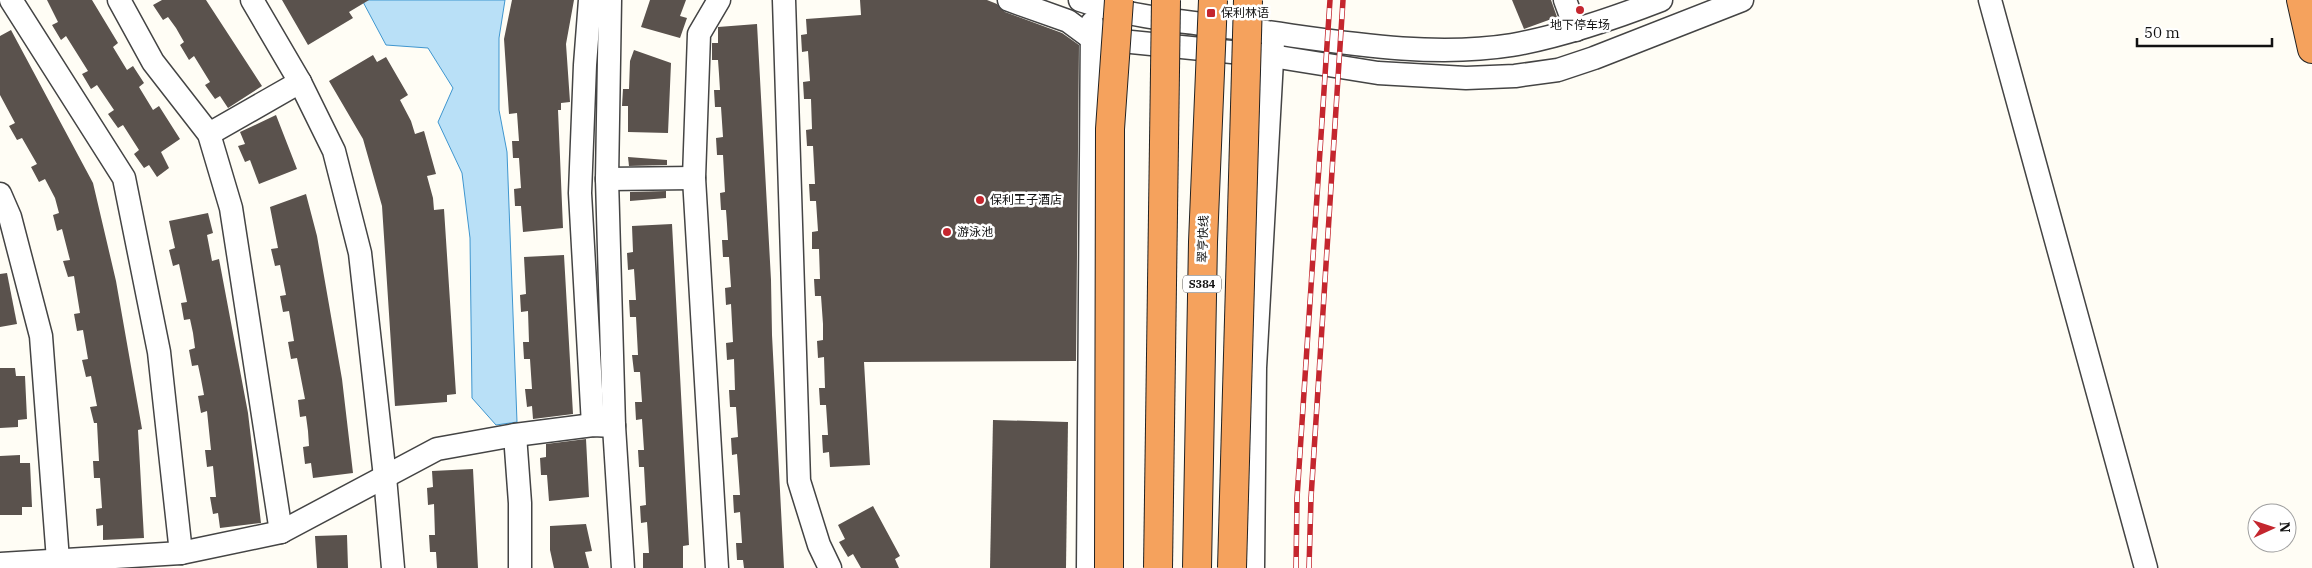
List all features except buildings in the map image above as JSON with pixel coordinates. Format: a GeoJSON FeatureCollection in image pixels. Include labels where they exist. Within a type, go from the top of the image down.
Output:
{"type":"FeatureCollection","features":[{"type":"Feature","properties":{"kind":"highway"},"geometry":{"type":"LineString","coordinates":[[1109,568],[1110,129],[1119,0]]}},
{"type":"Feature","properties":{"kind":"highway"},"geometry":{"type":"LineString","coordinates":[[1158,568],[1166,0]]}},
{"type":"Feature","properties":{"kind":"highway","name":"翠亨快线"},"geometry":{"type":"LineString","coordinates":[[1197,568],[1203,242],[1213,0]]}},
{"type":"Feature","properties":{"kind":"highway"},"geometry":{"type":"LineString","coordinates":[[1232,568],[1248,0]]}},
{"type":"Feature","properties":{"kind":"highway"},"geometry":{"type":"LineString","coordinates":[[2301,0],[2312,49]]}},
{"type":"Feature","properties":{"kind":"street"},"geometry":{"type":"LineString","coordinates":[[11,0],[124,178],[160,352],[181,554]]}},
{"type":"Feature","properties":{"kind":"street"},"geometry":{"type":"LineString","coordinates":[[119,0],[153,62],[209,134],[231,208],[280,532]]}},
{"type":"Feature","properties":{"kind":"street"},"geometry":{"type":"LineString","coordinates":[[252,0],[300,82],[334,151],[360,253],[385,477],[393,568]]}},
{"type":"Feature","properties":{"kind":"street"},"geometry":{"type":"LineString","coordinates":[[590,0],[585,66],[580,193],[604,426],[623,568]]}},
{"type":"Feature","properties":{"kind":"street"},"geometry":{"type":"LineString","coordinates":[[604,426],[610,0]]}},
{"type":"Feature","properties":{"kind":"street"},"geometry":{"type":"LineString","coordinates":[[718,568],[694,178],[699,34],[719,0]]}},
{"type":"Feature","properties":{"kind":"street"},"geometry":{"type":"LineString","coordinates":[[784,0],[799,481],[819,544],[830,568]]}},
{"type":"Feature","properties":{"kind":"street"},"geometry":{"type":"LineString","coordinates":[[1009,0],[1068,21],[1091,38],[1272,56],[1378,73],[1466,78],[1515,76],[1558,70],[1594,58],[1742,0]]}},
{"type":"Feature","properties":{"kind":"street"},"geometry":{"type":"LineString","coordinates":[[1565,0],[1576,30]]}},
{"type":"Feature","properties":{"kind":"street"},"geometry":{"type":"LineString","coordinates":[[1088,568],[1091,38],[1086,2],[1166,19],[1273,33],[1381,46],[1448,49],[1511,45],[1576,30],[1660,0]]}},
{"type":"Feature","properties":{"kind":"street"},"geometry":{"type":"LineString","coordinates":[[1990,0],[2146,568]]}},
{"type":"Feature","properties":{"kind":"street"},"geometry":{"type":"LineString","coordinates":[[1253,568],[1255,368],[1273,33]]}},
{"type":"Feature","properties":{"kind":"street"},"geometry":{"type":"LineString","coordinates":[[209,134],[300,82]]}},
{"type":"Feature","properties":{"kind":"street"},"geometry":{"type":"LineString","coordinates":[[606,179],[694,178]]}},
{"type":"Feature","properties":{"kind":"street"},"geometry":{"type":"LineString","coordinates":[[0,194],[10,217],[41,336],[58,560]]}},
{"type":"Feature","properties":{"kind":"street"},"geometry":{"type":"LineString","coordinates":[[0,564],[181,554],[280,532],[437,449],[514,435],[604,426]]}},
{"type":"Feature","properties":{"kind":"street"},"geometry":{"type":"LineString","coordinates":[[514,435],[520,503],[520,568]]}},
{"type":"Feature","properties":{"kind":"water"},"geometry":{"type":"Polygon","coordinates":[[[362,0],[505,0],[499,38],[499,110],[507,152],[517,422],[496,425],[472,398],[470,238],[462,173],[438,122],[453,88],[428,48],[386,45],[362,0]]]}},
{"type":"Feature","properties":{"kind":"railway"},"geometry":{"type":"LineString","coordinates":[[1296,568],[1297,498],[1330,0]]}},
{"type":"Feature","properties":{"kind":"railway"},"geometry":{"type":"LineString","coordinates":[[1309,568],[1311,498],[1343,0]]}},
{"type":"Feature","properties":{"kind":"place","name":"地下停车场"},"geometry":{"type":"Point","coordinates":[1580,10]}},
{"type":"Feature","properties":{"kind":"place","name":"保利林语"},"geometry":{"type":"Point","coordinates":[1211,13]}},
{"type":"Feature","properties":{"kind":"place","name":"保利王子酒店"},"geometry":{"type":"Point","coordinates":[980,200]}},
{"type":"Feature","properties":{"kind":"place","name":"游泳池"},"geometry":{"type":"Point","coordinates":[947,232]}}]}
